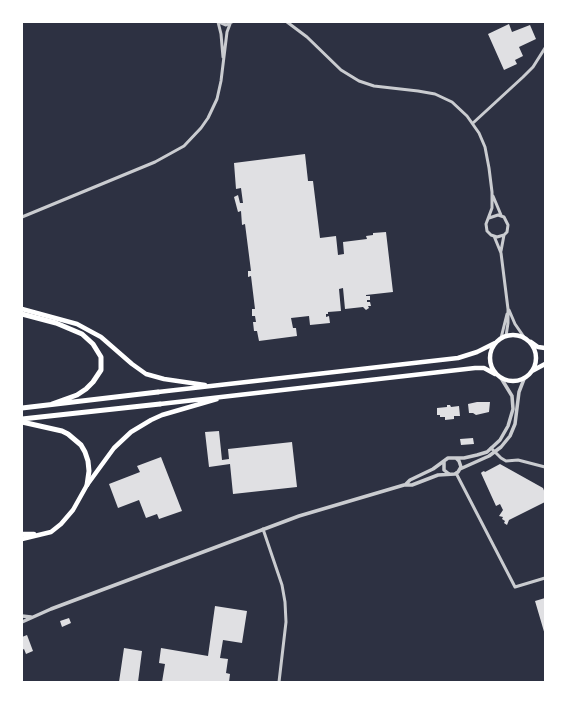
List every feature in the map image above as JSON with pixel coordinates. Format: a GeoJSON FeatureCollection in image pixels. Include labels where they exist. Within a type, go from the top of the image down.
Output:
{"type":"FeatureCollection","features":[{"type":"Feature","properties":{"kind":"highway"},"geometry":{"type":"LineString","coordinates":[[22,309],[77,324],[101,337],[135,367],[154,377],[215,386]]}},
{"type":"Feature","properties":{"kind":"highway"},"geometry":{"type":"LineString","coordinates":[[22,314],[56,324],[82,334],[93,344],[101,357],[101,370],[90,385],[77,394],[52,404]]}},
{"type":"Feature","properties":{"kind":"highway"},"geometry":{"type":"LineString","coordinates":[[22,408],[458,358],[477,352],[503,337],[514,334],[524,337],[538,347],[545,348]]}},
{"type":"Feature","properties":{"kind":"highway"},"geometry":{"type":"LineString","coordinates":[[530,342],[536,354],[536,363],[532,371]]}},
{"type":"Feature","properties":{"kind":"highway"},"geometry":{"type":"LineString","coordinates":[[495,343],[489,356],[490,366],[495,374]]}},
{"type":"Feature","properties":{"kind":"highway"},"geometry":{"type":"LineString","coordinates":[[22,419],[475,368],[484,368],[501,378],[510,381],[524,379],[532,371],[545,364]]}},
{"type":"Feature","properties":{"kind":"highway"},"geometry":{"type":"LineString","coordinates":[[22,539],[51,532],[61,524],[73,510],[87,485],[114,448],[132,432],[151,420],[177,410],[233,395]]}},
{"type":"Feature","properties":{"kind":"highway"},"geometry":{"type":"LineString","coordinates":[[22,422],[62,431],[81,445],[88,461],[89,471],[87,485]]}},
{"type":"Feature","properties":{"kind":"highway"},"geometry":{"type":"LineString","coordinates":[[22,534],[38,535]]}},
{"type":"Feature","properties":{"kind":"street"},"geometry":{"type":"LineString","coordinates":[[218,22],[223,24],[232,23]]}},
{"type":"Feature","properties":{"kind":"street"},"geometry":{"type":"LineString","coordinates":[[218,22],[221,34],[223,62]]}},
{"type":"Feature","properties":{"kind":"street"},"geometry":{"type":"LineString","coordinates":[[287,22],[307,37],[341,70],[359,81],[374,86],[435,94],[452,102],[460,109],[473,123],[485,147],[492,192],[492,208],[486,224],[488,232],[494,236],[504,235]]}},
{"type":"Feature","properties":{"kind":"street"},"geometry":{"type":"LineString","coordinates":[[22,217],[155,162],[184,146],[196,134],[213,108],[221,81],[227,32],[232,23]]}},
{"type":"Feature","properties":{"kind":"street"},"geometry":{"type":"LineString","coordinates":[[473,123],[524,77],[545,48]]}},
{"type":"Feature","properties":{"kind":"street"},"geometry":{"type":"LineString","coordinates":[[492,192],[501,215],[506,219],[508,225],[504,235],[501,253]]}},
{"type":"Feature","properties":{"kind":"street"},"geometry":{"type":"LineString","coordinates":[[489,218],[495,215],[501,215]]}},
{"type":"Feature","properties":{"kind":"street"},"geometry":{"type":"LineString","coordinates":[[494,236],[501,253],[508,308],[508,323],[503,337]]}},
{"type":"Feature","properties":{"kind":"street"},"geometry":{"type":"LineString","coordinates":[[508,308],[515,324],[524,337]]}},
{"type":"Feature","properties":{"kind":"street"},"geometry":{"type":"LineString","coordinates":[[404,486],[410,480],[433,469],[448,458],[477,456],[491,448],[500,440],[511,419],[513,409],[512,396],[501,378]]}},
{"type":"Feature","properties":{"kind":"street"},"geometry":{"type":"LineString","coordinates":[[22,622],[299,516],[412,484],[438,475],[456,473],[460,469],[484,459],[495,452],[506,441],[513,430],[519,392],[524,379]]}},
{"type":"Feature","properties":{"kind":"street"},"geometry":{"type":"LineString","coordinates":[[491,448],[506,461],[518,460],[545,467]]}},
{"type":"Feature","properties":{"kind":"street"},"geometry":{"type":"LineString","coordinates":[[456,458],[460,463],[460,469]]}},
{"type":"Feature","properties":{"kind":"street"},"geometry":{"type":"LineString","coordinates":[[444,462],[443,468],[449,474]]}},
{"type":"Feature","properties":{"kind":"street"},"geometry":{"type":"LineString","coordinates":[[456,473],[516,587],[545,578]]}},
{"type":"Feature","properties":{"kind":"street"},"geometry":{"type":"LineString","coordinates":[[263,529],[282,585],[285,602],[286,622],[279,682]]}},
{"type":"Feature","properties":{"kind":"street"},"geometry":{"type":"LineString","coordinates":[[22,616],[32,617]]}},
{"type":"Feature","properties":{"kind":"building"},"geometry":{"type":"Polygon","coordinates":[[[509,24],[512,32],[530,25],[536,39],[519,47],[523,56],[515,60],[517,64],[504,70],[488,34],[509,24]]]}},
{"type":"Feature","properties":{"kind":"building"},"geometry":{"type":"Polygon","coordinates":[[[305,154],[308,181],[313,181],[320,238],[336,236],[338,255],[344,254],[343,242],[367,239],[366,236],[373,235],[373,233],[386,232],[393,292],[366,295],[370,296],[370,300],[367,300],[367,302],[370,302],[371,306],[368,306],[369,308],[366,310],[363,307],[345,309],[343,288],[339,289],[341,311],[328,312],[328,314],[326,314],[326,317],[329,316],[330,323],[310,325],[309,316],[291,318],[293,328],[296,328],[297,336],[259,341],[257,331],[254,331],[253,322],[256,322],[255,316],[252,316],[252,309],[255,309],[251,276],[248,277],[248,271],[251,271],[245,224],[242,225],[241,211],[238,212],[234,197],[238,195],[240,203],[243,203],[241,188],[236,189],[234,163],[305,154]]]}},
{"type":"Feature","properties":{"kind":"building"},"geometry":{"type":"Polygon","coordinates":[[[490,402],[489,412],[476,415],[469,413],[468,404],[490,402]]]}},
{"type":"Feature","properties":{"kind":"building"},"geometry":{"type":"Polygon","coordinates":[[[447,405],[450,405],[451,407],[459,406],[460,416],[454,416],[454,419],[445,420],[445,417],[440,417],[440,415],[437,415],[437,408],[447,407],[447,405]]]}},
{"type":"Feature","properties":{"kind":"building"},"geometry":{"type":"Polygon","coordinates":[[[219,431],[222,460],[229,459],[228,449],[292,442],[297,487],[233,494],[230,464],[209,467],[205,432],[219,431]]]}},
{"type":"Feature","properties":{"kind":"building"},"geometry":{"type":"Polygon","coordinates":[[[473,438],[474,444],[461,445],[460,439],[473,438]]]}},
{"type":"Feature","properties":{"kind":"building"},"geometry":{"type":"Polygon","coordinates":[[[161,457],[182,511],[159,519],[157,514],[146,518],[139,500],[118,508],[109,484],[140,472],[137,466],[161,457]]]}},
{"type":"Feature","properties":{"kind":"building"},"geometry":{"type":"Polygon","coordinates":[[[500,464],[543,488],[545,493],[545,502],[509,520],[507,525],[502,519],[503,517],[499,516],[503,510],[500,504],[496,506],[481,473],[500,464]]]}},
{"type":"Feature","properties":{"kind":"building"},"geometry":{"type":"Polygon","coordinates":[[[545,598],[545,635],[535,601],[545,598]]]}},
{"type":"Feature","properties":{"kind":"building"},"geometry":{"type":"Polygon","coordinates":[[[215,606],[247,611],[242,643],[223,640],[220,658],[228,659],[226,673],[230,674],[229,682],[162,682],[165,664],[159,663],[161,648],[208,656],[215,606]]]}},
{"type":"Feature","properties":{"kind":"building"},"geometry":{"type":"Polygon","coordinates":[[[69,618],[71,623],[62,627],[60,621],[69,618]]]}},
{"type":"Feature","properties":{"kind":"building"},"geometry":{"type":"Polygon","coordinates":[[[27,635],[33,651],[26,654],[24,649],[22,650],[22,637],[27,635]]]}},
{"type":"Feature","properties":{"kind":"building"},"geometry":{"type":"Polygon","coordinates":[[[124,648],[142,651],[138,682],[119,682],[124,648]]]}}]}
